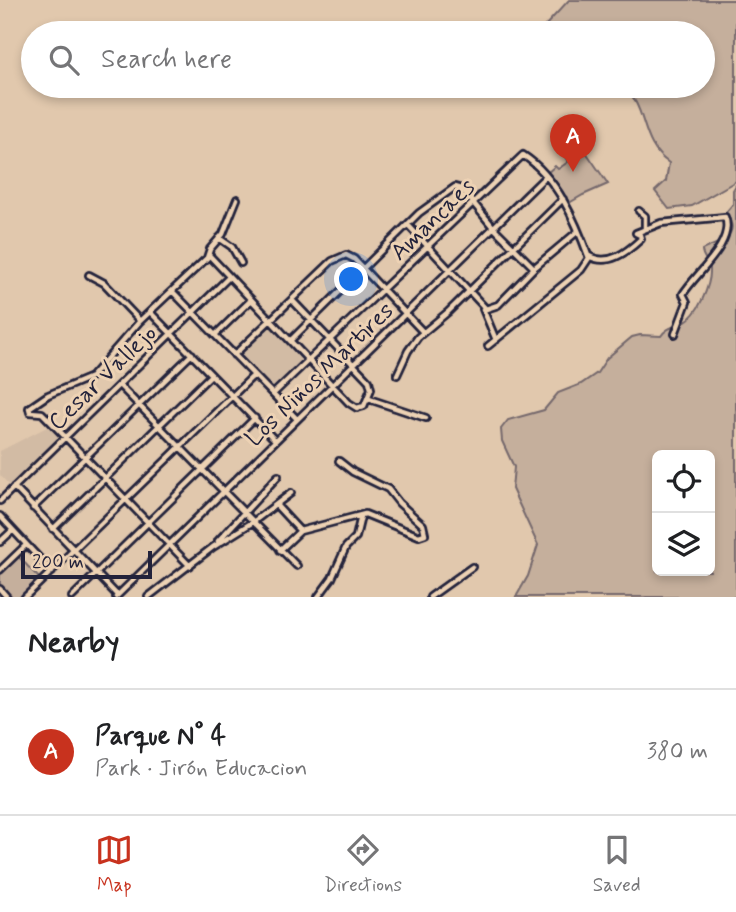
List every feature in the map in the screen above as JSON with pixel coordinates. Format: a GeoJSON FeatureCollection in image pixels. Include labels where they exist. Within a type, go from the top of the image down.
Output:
{"type":"FeatureCollection","features":[{"type":"Feature","properties":{"kind":"street","name":"Amancaes"},"geometry":{"type":"LineString","coordinates":[[273,394],[523,155],[546,176]]}},
{"type":"Feature","properties":{"kind":"street"},"geometry":{"type":"LineString","coordinates":[[488,346],[581,270],[587,262],[588,256],[563,199],[546,176]]}},
{"type":"Feature","properties":{"kind":"street","name":"Los Niños Martires"},"geometry":{"type":"LineString","coordinates":[[117,596],[546,176]]}},
{"type":"Feature","properties":{"kind":"street"},"geometry":{"type":"LineString","coordinates":[[291,340],[419,213],[457,186],[462,188],[493,227],[534,268]]}},
{"type":"Feature","properties":{"kind":"street"},"geometry":{"type":"LineString","coordinates":[[190,566],[66,436],[43,414],[30,412],[29,408],[36,401],[91,377],[140,321],[209,255],[210,248],[219,238],[237,199]]}},
{"type":"Feature","properties":{"kind":"street"},"geometry":{"type":"LineString","coordinates":[[397,375],[408,351],[423,332],[470,291],[563,199]]}},
{"type":"Feature","properties":{"kind":"street"},"geometry":{"type":"LineString","coordinates":[[639,211],[645,216],[645,229]]}},
{"type":"Feature","properties":{"kind":"street"},"geometry":{"type":"LineString","coordinates":[[588,256],[600,261],[614,258],[628,251],[642,237],[635,234],[662,223],[723,216],[727,220],[724,239],[683,294],[687,302],[675,334]]}},
{"type":"Feature","properties":{"kind":"street"},"geometry":{"type":"LineString","coordinates":[[408,225],[470,291],[483,308],[496,340]]}},
{"type":"Feature","properties":{"kind":"street"},"geometry":{"type":"LineString","coordinates":[[483,308],[489,309],[498,305],[534,268],[577,232]]}},
{"type":"Feature","properties":{"kind":"street"},"geometry":{"type":"LineString","coordinates":[[219,238],[232,247],[241,263]]}},
{"type":"Feature","properties":{"kind":"street"},"geometry":{"type":"LineString","coordinates":[[209,255],[349,403],[360,408],[369,399],[369,381],[292,300]]}},
{"type":"Feature","properties":{"kind":"street"},"geometry":{"type":"LineString","coordinates":[[234,355],[332,261],[346,255],[354,259],[384,289],[423,332]]}},
{"type":"Feature","properties":{"kind":"street"},"geometry":{"type":"LineString","coordinates":[[89,275],[104,283],[140,321]]}},
{"type":"Feature","properties":{"kind":"street","name":"Cesar Vallejo"},"geometry":{"type":"LineString","coordinates":[[0,501],[228,278]]}},
{"type":"Feature","properties":{"kind":"street"},"geometry":{"type":"LineString","coordinates":[[173,292],[298,418]]}},
{"type":"Feature","properties":{"kind":"street"},"geometry":{"type":"LineString","coordinates":[[215,335],[251,300]]}},
{"type":"Feature","properties":{"kind":"street"},"geometry":{"type":"LineString","coordinates":[[150,312],[275,440]]}},
{"type":"Feature","properties":{"kind":"street"},"geometry":{"type":"LineString","coordinates":[[33,508],[192,354]]}},
{"type":"Feature","properties":{"kind":"street"},"geometry":{"type":"LineString","coordinates":[[53,529],[211,375]]}},
{"type":"Feature","properties":{"kind":"street"},"geometry":{"type":"LineString","coordinates":[[25,597],[254,375]]}},
{"type":"Feature","properties":{"kind":"street"},"geometry":{"type":"LineString","coordinates":[[119,385],[297,566]]}},
{"type":"Feature","properties":{"kind":"street"},"geometry":{"type":"LineString","coordinates":[[369,399],[426,418]]}},
{"type":"Feature","properties":{"kind":"street"},"geometry":{"type":"LineString","coordinates":[[72,597],[255,418]]}},
{"type":"Feature","properties":{"kind":"street"},"geometry":{"type":"LineString","coordinates":[[280,550],[300,531],[361,515],[370,515],[419,536],[425,534],[423,525],[398,503],[388,489],[353,472],[339,461]]}},
{"type":"Feature","properties":{"kind":"street"},"geometry":{"type":"LineString","coordinates":[[148,597],[213,547],[278,476]]}},
{"type":"Feature","properties":{"kind":"street"},"geometry":{"type":"LineString","coordinates":[[14,487],[117,596]]}},
{"type":"Feature","properties":{"kind":"street"},"geometry":{"type":"LineString","coordinates":[[213,547],[253,522],[291,493]]}},
{"type":"Feature","properties":{"kind":"street"},"geometry":{"type":"LineString","coordinates":[[276,505],[300,531]]}},
{"type":"Feature","properties":{"kind":"street"},"geometry":{"type":"LineString","coordinates":[[318,597],[332,578],[346,547],[356,537],[361,515]]}},
{"type":"Feature","properties":{"kind":"street"},"geometry":{"type":"LineString","coordinates":[[0,516],[52,572]]}},
{"type":"Feature","properties":{"kind":"street"},"geometry":{"type":"LineString","coordinates":[[0,542],[13,530]]}},
{"type":"Feature","properties":{"kind":"street"},"geometry":{"type":"LineString","coordinates":[[0,570],[26,545]]}},
{"type":"Feature","properties":{"kind":"street"},"geometry":{"type":"LineString","coordinates":[[430,597],[472,567]]}},
{"type":"Feature","properties":{"kind":"street"},"geometry":{"type":"LineString","coordinates":[[0,589],[8,597]]}},
{"type":"Feature","properties":{"kind":"shaded area"},"geometry":{"type":"Polygon","coordinates":[[[569,0],[736,0],[736,181],[692,206],[669,209],[655,191],[666,181],[669,163],[652,145],[633,98],[715,98],[715,21],[550,21],[569,0]]]}},
{"type":"Feature","properties":{"kind":"shaded area"},"geometry":{"type":"Polygon","coordinates":[[[577,139],[608,184],[569,203],[547,173],[555,166],[558,169],[568,162],[563,153],[569,142],[577,139]]]}},
{"type":"Feature","properties":{"kind":"shaded area"},"geometry":{"type":"Polygon","coordinates":[[[736,185],[736,597],[516,597],[528,576],[538,545],[512,489],[514,467],[502,441],[501,429],[508,420],[544,410],[558,393],[581,384],[597,373],[607,358],[632,337],[661,336],[689,318],[703,299],[710,276],[710,267],[702,250],[722,241],[730,233],[731,222],[726,212],[733,204],[733,190],[736,185]]]}},
{"type":"Feature","properties":{"kind":"shaded area"},"geometry":{"type":"Polygon","coordinates":[[[269,327],[303,358],[273,389],[240,354],[269,327]]]}},
{"type":"Feature","properties":{"kind":"shaded area"},"geometry":{"type":"Polygon","coordinates":[[[49,426],[62,439],[11,487],[0,475],[0,451],[49,426]]]}},
{"type":"Feature","properties":{"kind":"shaded area"},"geometry":{"type":"Polygon","coordinates":[[[17,555],[39,578],[20,597],[11,597],[0,585],[0,571],[17,555]]]}},
{"type":"Feature","properties":{"kind":"place","name":"Parque N° 4"},"geometry":{"type":"Point","coordinates":[573,172]}}]}
